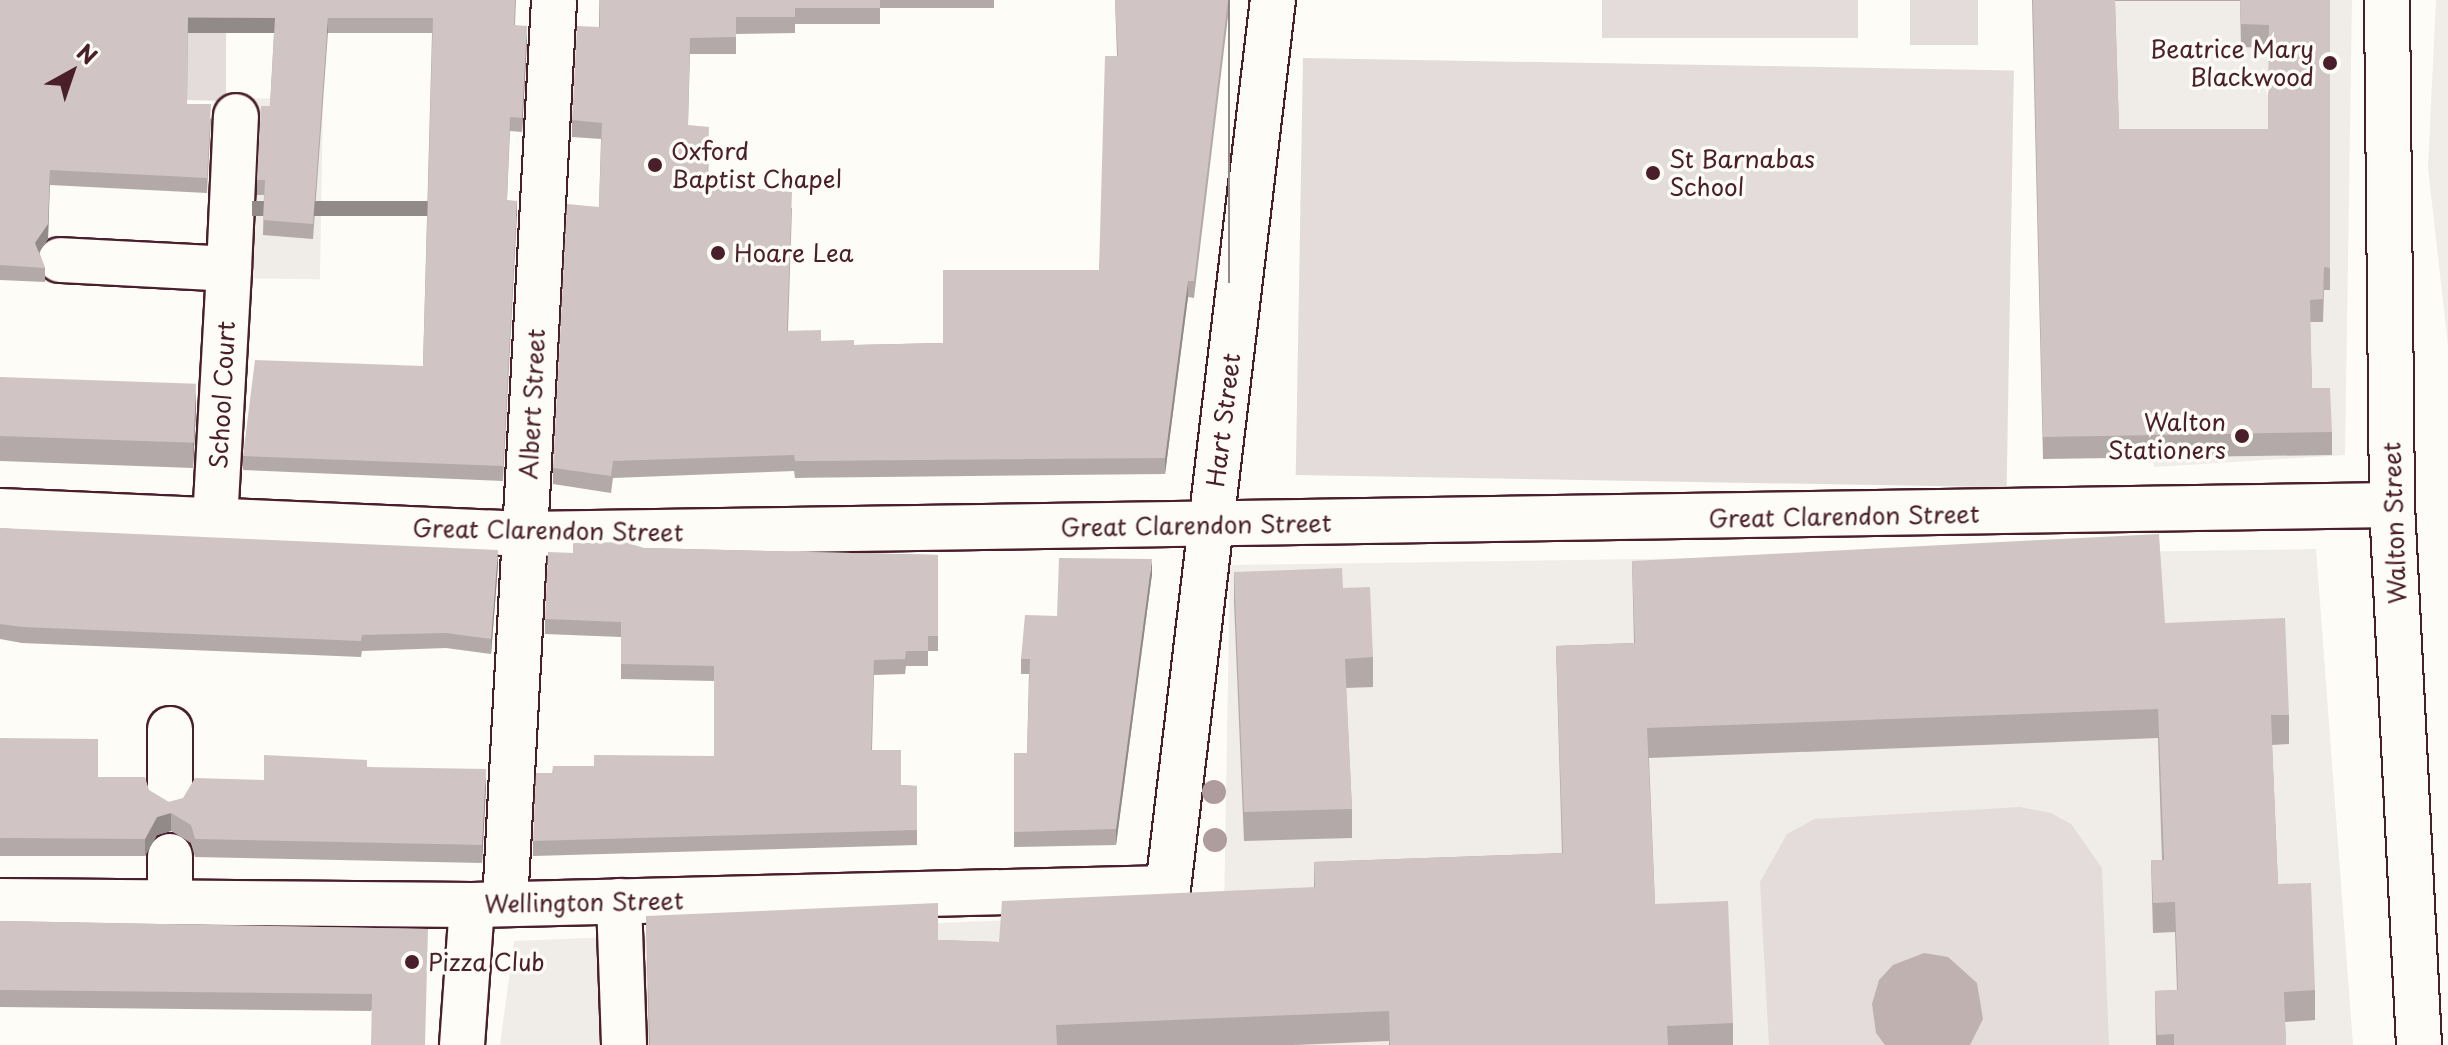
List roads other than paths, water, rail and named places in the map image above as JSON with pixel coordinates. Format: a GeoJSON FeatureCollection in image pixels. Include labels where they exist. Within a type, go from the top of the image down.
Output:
{"type":"FeatureCollection","features":[{"type":"Feature","properties":{"kind":"street","name":"Albert Street"},"geometry":{"type":"LineString","coordinates":[[462,1045],[488,904],[525,534],[554,0]]}},
{"type":"Feature","properties":{"kind":"street","name":"Hart Street"},"geometry":{"type":"LineString","coordinates":[[1168,888],[1273,0]]}},
{"type":"Feature","properties":{"kind":"street","name":"Walton Street"},"geometry":{"type":"LineString","coordinates":[[2387,0],[2392,505],[2428,1018]]}},
{"type":"Feature","properties":{"kind":"street","name":"School Court"},"geometry":{"type":"LineString","coordinates":[[215,521],[236,116]]}},
{"type":"Feature","properties":{"kind":"street"},"geometry":{"type":"LineString","coordinates":[[60,260],[229,269]]}},
{"type":"Feature","properties":{"kind":"street","name":"Great Clarendon Street"},"geometry":{"type":"LineString","coordinates":[[0,511],[525,534],[1211,526],[2392,505]]}},
{"type":"Feature","properties":{"kind":"street"},"geometry":{"type":"LineString","coordinates":[[170,729],[170,795]]}},
{"type":"Feature","properties":{"kind":"street"},"geometry":{"type":"LineString","coordinates":[[170,856],[170,903]]}},
{"type":"Feature","properties":{"kind":"street","name":"Wellington Street"},"geometry":{"type":"LineString","coordinates":[[0,901],[488,904],[1168,888]]}},
{"type":"Feature","properties":{"kind":"street"},"geometry":{"type":"LineString","coordinates":[[619,901],[624,1045]]}},
{"type":"Feature","properties":{"kind":"place","name":"Beatrice Mary Blackwood"},"geometry":{"type":"Point","coordinates":[2330,63]}},
{"type":"Feature","properties":{"kind":"place","name":"Oxford Baptist Chapel"},"geometry":{"type":"Point","coordinates":[655,165]}},
{"type":"Feature","properties":{"kind":"place","name":"St Barnabas School"},"geometry":{"type":"Point","coordinates":[1653,173]}},
{"type":"Feature","properties":{"kind":"place","name":"Hoare Lea"},"geometry":{"type":"Point","coordinates":[718,253]}},
{"type":"Feature","properties":{"kind":"place","name":"Walton Stationers"},"geometry":{"type":"Point","coordinates":[2242,436]}},
{"type":"Feature","properties":{"kind":"place","name":"Pizza Club"},"geometry":{"type":"Point","coordinates":[412,962]}}]}
